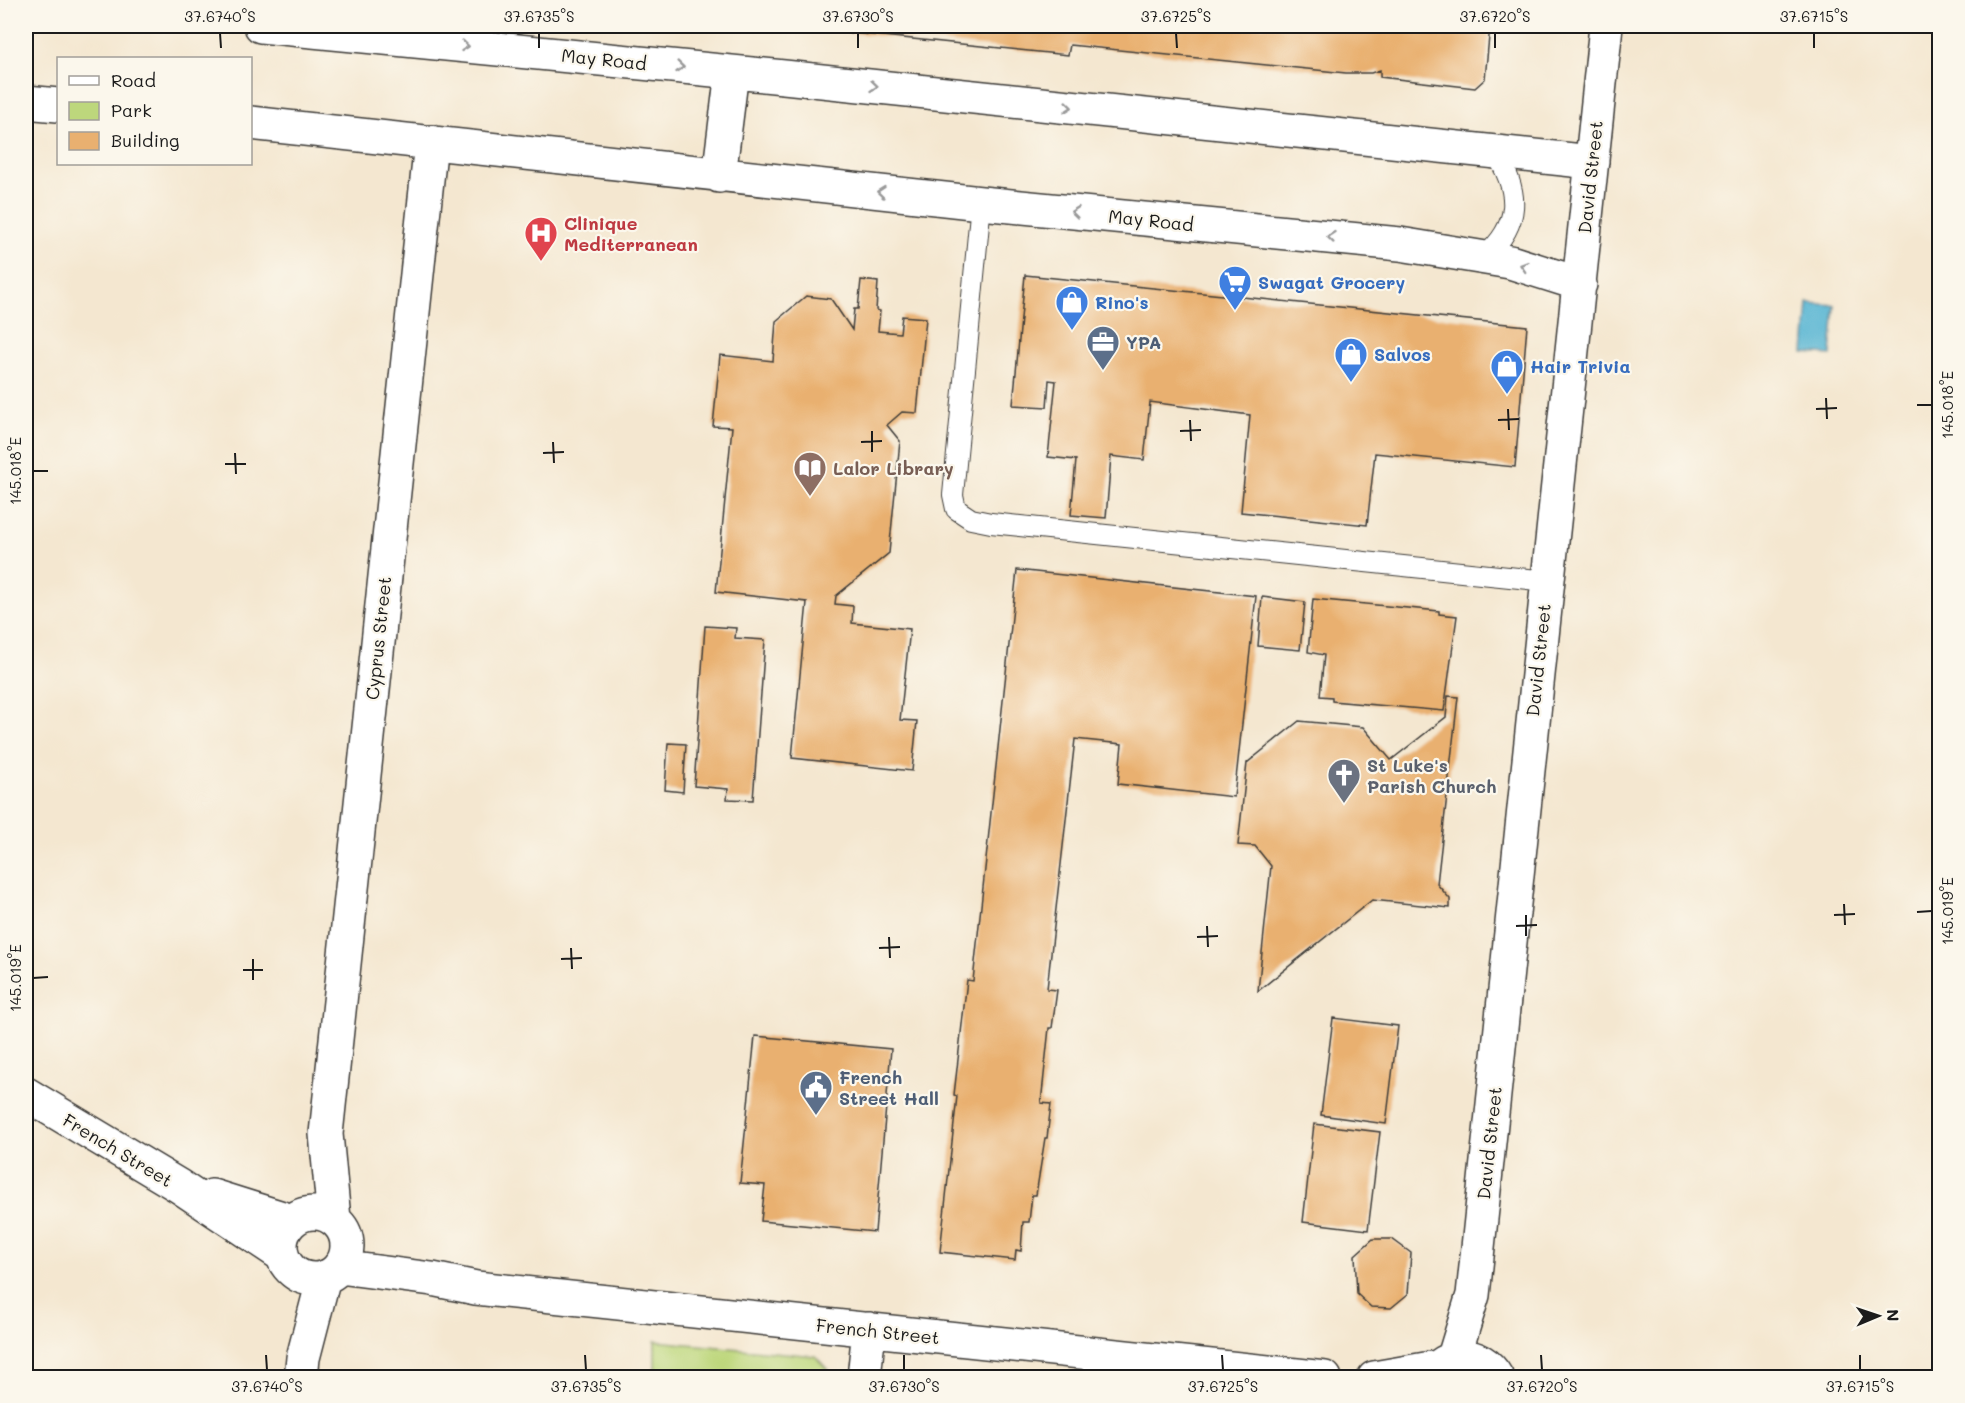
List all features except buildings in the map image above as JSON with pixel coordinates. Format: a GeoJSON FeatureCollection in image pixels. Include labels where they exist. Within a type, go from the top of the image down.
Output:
{"type":"FeatureCollection","features":[{"type":"Feature","properties":{"kind":"street","name":"May Road"},"geometry":{"type":"LineString","coordinates":[[261,26],[732,72],[1592,162]]}},
{"type":"Feature","properties":{"kind":"street","name":"David Street"},"geometry":{"type":"LineString","coordinates":[[1460,1368],[1473,1294],[1606,26]]}},
{"type":"Feature","properties":{"kind":"street"},"geometry":{"type":"LineString","coordinates":[[719,176],[732,72]]}},
{"type":"Feature","properties":{"kind":"street"},"geometry":{"type":"LineString","coordinates":[[26,102],[57,105]]}},
{"type":"Feature","properties":{"kind":"street","name":"May Road"},"geometry":{"type":"LineString","coordinates":[[252,123],[719,176],[1400,244],[1510,262],[1580,284]]}},
{"type":"Feature","properties":{"kind":"street","name":"Cyprus Street"},"geometry":{"type":"LineString","coordinates":[[296,1219],[326,1134],[431,142]]}},
{"type":"Feature","properties":{"kind":"street","name":"French Street"},"geometry":{"type":"LineString","coordinates":[[26,1094],[179,1186],[286,1262]]}},
{"type":"Feature","properties":{"kind":"street","name":"Cyprus Street"},"geometry":{"type":"LineString","coordinates":[[326,1134],[339,1226]]}},
{"type":"Feature","properties":{"kind":"street","name":"French Street"},"geometry":{"type":"LineString","coordinates":[[179,1186],[296,1219]]}},
{"type":"Feature","properties":{"kind":"street"},"geometry":{"type":"LineString","coordinates":[[317,1213],[339,1226],[347,1251],[332,1272],[302,1368],[282,1236],[296,1219],[317,1213]]}},
{"type":"Feature","properties":{"kind":"street","name":"French Street"},"geometry":{"type":"LineString","coordinates":[[339,1226],[432,1279]]}},
{"type":"Feature","properties":{"kind":"street"},"geometry":{"type":"LineString","coordinates":[[286,1262],[306,1279],[332,1272]]}},
{"type":"Feature","properties":{"kind":"street","name":"French Street"},"geometry":{"type":"LineString","coordinates":[[332,1272],[432,1279],[476,1288],[1324,1377]]}},
{"type":"Feature","properties":{"kind":"street"},"geometry":{"type":"LineString","coordinates":[[864,1377],[869,1329]]}},
{"type":"Feature","properties":{"kind":"street"},"geometry":{"type":"LineString","coordinates":[[1374,1377],[1460,1368]]}},
{"type":"Feature","properties":{"kind":"lane"},"geometry":{"type":"LineString","coordinates":[[1484,257],[1496,247],[1507,232],[1513,212],[1514,193],[1506,170],[1495,152]]}},
{"type":"Feature","properties":{"kind":"lane"},"geometry":{"type":"LineString","coordinates":[[981,203],[953,495],[956,509],[971,519],[991,523],[1546,581]]}},
{"type":"Feature","properties":{"kind":"green space"},"geometry":{"type":"Polygon","coordinates":[[[655,1341],[815,1356],[828,1370],[828,1377],[661,1377],[655,1374],[655,1341]]]}},
{"type":"Feature","properties":{"kind":"water"},"geometry":{"type":"Polygon","coordinates":[[[1808,303],[1835,305],[1831,355],[1804,353],[1808,303]]]}},
{"type":"Feature","properties":{"kind":"place","name":"Clinique Mediterranean"},"geometry":{"type":"Point","coordinates":[541,262]}},
{"type":"Feature","properties":{"kind":"place","name":"Swagat Grocery"},"geometry":{"type":"Point","coordinates":[1235,311]}},
{"type":"Feature","properties":{"kind":"place","name":"Rino's"},"geometry":{"type":"Point","coordinates":[1072,331]}},
{"type":"Feature","properties":{"kind":"place","name":"YPA"},"geometry":{"type":"Point","coordinates":[1103,371]}},
{"type":"Feature","properties":{"kind":"place","name":"Salvos"},"geometry":{"type":"Point","coordinates":[1351,383]}},
{"type":"Feature","properties":{"kind":"place","name":"Hair Trivia"},"geometry":{"type":"Point","coordinates":[1507,395]}},
{"type":"Feature","properties":{"kind":"place","name":"Lalor Library"},"geometry":{"type":"Point","coordinates":[810,497]}},
{"type":"Feature","properties":{"kind":"place","name":"St Luke's Parish Church"},"geometry":{"type":"Point","coordinates":[1344,804]}},
{"type":"Feature","properties":{"kind":"place","name":"French Street Hall"},"geometry":{"type":"Point","coordinates":[816,1116]}}]}
